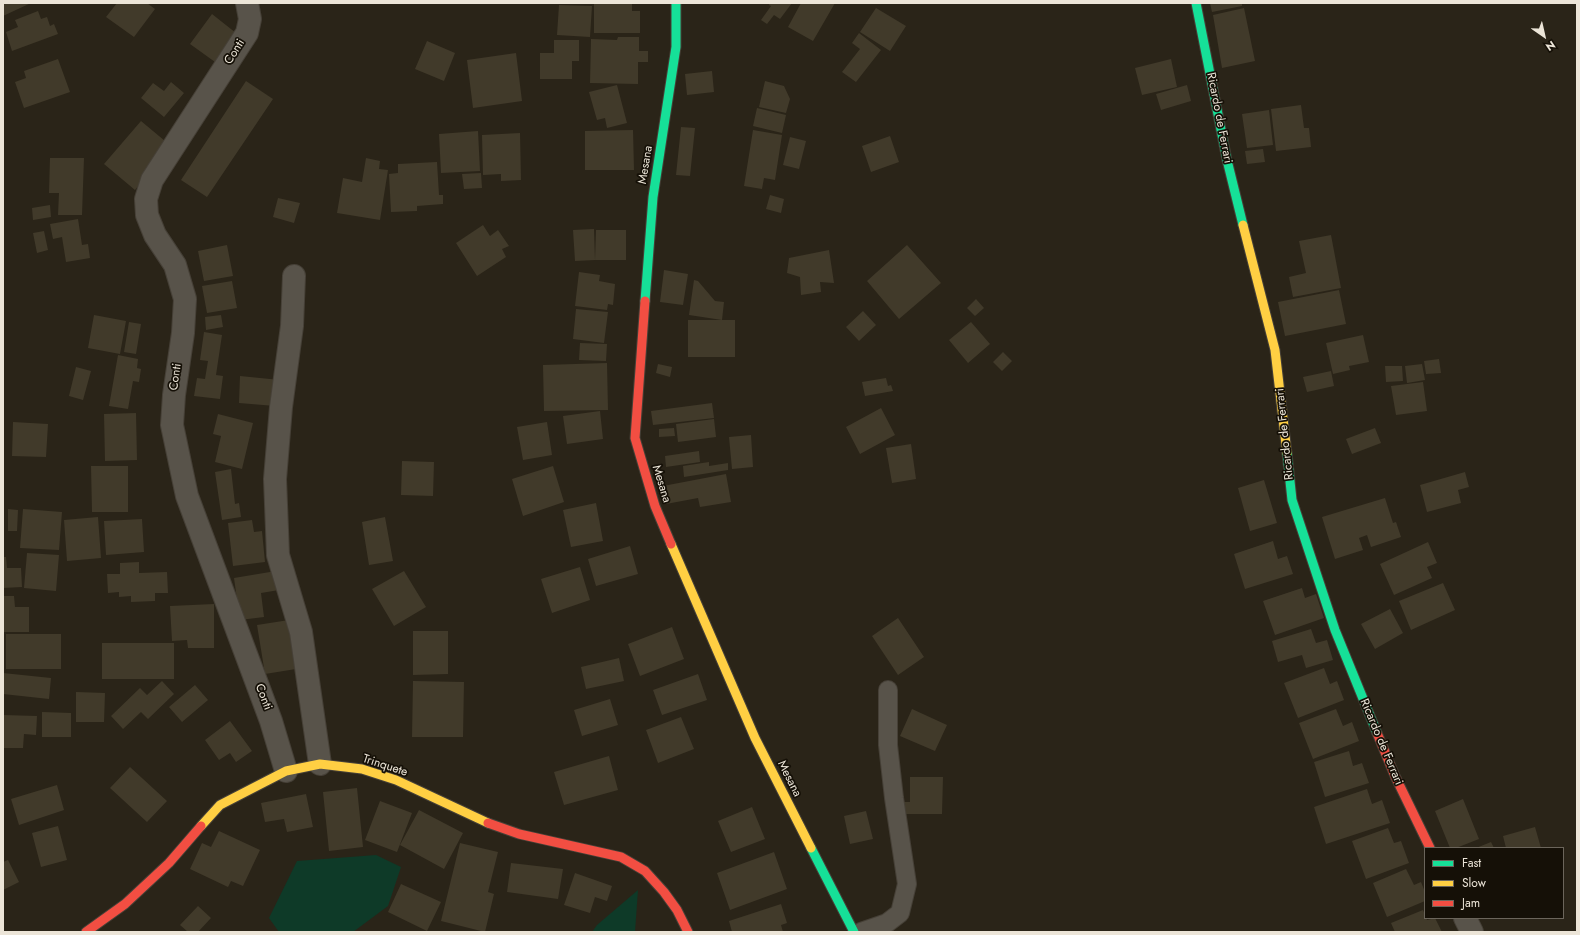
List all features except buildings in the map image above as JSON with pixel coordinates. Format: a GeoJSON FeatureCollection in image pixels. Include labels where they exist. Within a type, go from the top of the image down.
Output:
{"type":"FeatureCollection","features":[{"type":"Feature","properties":{"kind":"street","name":"Conti"},"geometry":{"type":"LineString","coordinates":[[247,3],[250,19],[247,33],[152,180],[146,199],[147,215],[156,235],[175,265],[185,299],[183,333],[174,395],[172,425],[187,496],[272,720],[286,771]]}},
{"type":"Feature","properties":{"kind":"street","name":"Mesana"},"geometry":{"type":"LineString","coordinates":[[676,3],[676,47],[653,197],[634,438],[655,506],[755,738],[854,932]]}},
{"type":"Feature","properties":{"kind":"street","name":"Ricardo de Ferrari"},"geometry":{"type":"LineString","coordinates":[[1196,3],[1227,160],[1275,350],[1292,500],[1335,630],[1395,776],[1430,847]]}},
{"type":"Feature","properties":{"kind":"street"},"geometry":{"type":"LineString","coordinates":[[294,276],[292,326],[281,407],[275,479],[278,555],[301,632],[320,764]]}},
{"type":"Feature","properties":{"kind":"street","name":"Trinquete"},"geometry":{"type":"LineString","coordinates":[[86,932],[125,904],[170,863],[220,805],[286,771],[320,764],[362,769],[396,780],[486,822],[519,834],[622,857],[645,871],[655,881],[677,910],[688,932]]}},
{"type":"Feature","properties":{"kind":"street"},"geometry":{"type":"LineString","coordinates":[[1466,919],[1472,932]]}},
{"type":"Feature","properties":{"kind":"lane"},"geometry":{"type":"LineString","coordinates":[[861,932],[887,923],[900,913],[907,884],[894,798],[888,745],[888,690]]}},
{"type":"Feature","properties":{"kind":"green space"},"geometry":{"type":"Polygon","coordinates":[[[376,855],[401,867],[388,906],[353,932],[279,932],[269,918],[297,861],[376,855]]]}},
{"type":"Feature","properties":{"kind":"green space"},"geometry":{"type":"Polygon","coordinates":[[[638,890],[635,932],[592,932],[597,925],[638,890]]]}},
{"type":"Feature","properties":{"kind":"traffic: fast"},"geometry":{"type":"LineString","coordinates":[[645,301],[653,197],[676,47],[676,3]]}},
{"type":"Feature","properties":{"kind":"traffic: fast"},"geometry":{"type":"LineString","coordinates":[[1196,3],[1227,160],[1243,225]]}},
{"type":"Feature","properties":{"kind":"traffic: fast"},"geometry":{"type":"LineString","coordinates":[[1287,453],[1292,500],[1335,630],[1377,733]]}},
{"type":"Feature","properties":{"kind":"traffic: fast"},"geometry":{"type":"LineString","coordinates":[[811,848],[854,932]]}},
{"type":"Feature","properties":{"kind":"traffic: slow"},"geometry":{"type":"LineString","coordinates":[[1243,225],[1275,350],[1287,453]]}},
{"type":"Feature","properties":{"kind":"traffic: slow"},"geometry":{"type":"LineString","coordinates":[[671,544],[755,738],[811,848]]}},
{"type":"Feature","properties":{"kind":"traffic: slow"},"geometry":{"type":"LineString","coordinates":[[201,826],[220,805],[286,771],[320,764],[362,769],[396,780],[488,823]]}},
{"type":"Feature","properties":{"kind":"traffic: jam"},"geometry":{"type":"LineString","coordinates":[[645,301],[635,438],[655,506],[671,544]]}},
{"type":"Feature","properties":{"kind":"traffic: jam"},"geometry":{"type":"LineString","coordinates":[[1377,733],[1395,776],[1430,847]]}},
{"type":"Feature","properties":{"kind":"traffic: jam"},"geometry":{"type":"LineString","coordinates":[[488,823],[519,834],[621,857],[645,871],[664,892],[677,910],[688,932]]}},
{"type":"Feature","properties":{"kind":"traffic: jam"},"geometry":{"type":"LineString","coordinates":[[86,932],[125,904],[169,863],[201,826]]}}]}
